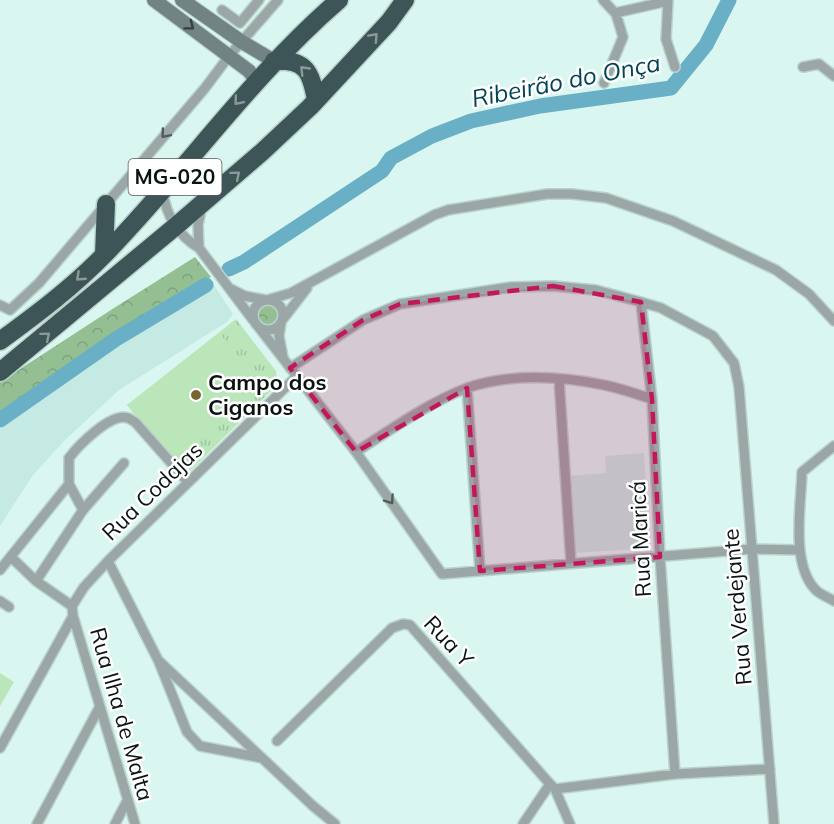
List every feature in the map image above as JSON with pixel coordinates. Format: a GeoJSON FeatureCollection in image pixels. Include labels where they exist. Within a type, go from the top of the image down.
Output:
{"type":"FeatureCollection","features":[{"type":"Feature","properties":{"kind":"highway","name":"MG-020"},"geometry":{"type":"LineString","coordinates":[[0,341],[55,301],[104,255],[163,192],[256,80],[339,0]]}},
{"type":"Feature","properties":{"kind":"highway","name":"MG-020"},"geometry":{"type":"LineString","coordinates":[[0,372],[246,167],[316,100],[389,22],[405,0]]}},
{"type":"Feature","properties":{"kind":"highway"},"geometry":{"type":"LineString","coordinates":[[274,61],[290,61],[302,66],[309,73],[316,100]]}},
{"type":"Feature","properties":{"kind":"highway"},"geometry":{"type":"LineString","coordinates":[[104,255],[106,204]]}},
{"type":"Feature","properties":{"kind":"main road"},"geometry":{"type":"LineString","coordinates":[[153,0],[249,71],[256,80]]}},
{"type":"Feature","properties":{"kind":"main road"},"geometry":{"type":"LineString","coordinates":[[182,0],[242,42],[274,61]]}},
{"type":"Feature","properties":{"kind":"street"},"geometry":{"type":"LineString","coordinates":[[222,10],[240,23],[259,0]]}},
{"type":"Feature","properties":{"kind":"street"},"geometry":{"type":"LineString","coordinates":[[0,305],[10,310],[39,283],[278,0]]}},
{"type":"Feature","properties":{"kind":"street"},"geometry":{"type":"LineString","coordinates":[[603,0],[615,14],[623,37],[604,83]]}},
{"type":"Feature","properties":{"kind":"street"},"geometry":{"type":"LineString","coordinates":[[615,14],[668,1],[666,39],[675,67]]}},
{"type":"Feature","properties":{"kind":"street"},"geometry":{"type":"LineString","coordinates":[[804,67],[819,64],[834,76]]}},
{"type":"Feature","properties":{"kind":"street"},"geometry":{"type":"LineString","coordinates":[[163,192],[167,211],[176,226],[201,252],[356,452],[442,574],[752,549],[800,550]]}},
{"type":"Feature","properties":{"kind":"street"},"geometry":{"type":"LineString","coordinates":[[255,323],[255,307],[267,300],[291,294],[434,214],[547,194],[606,198],[673,221],[776,270],[809,294],[834,321]]}},
{"type":"Feature","properties":{"kind":"street"},"geometry":{"type":"LineString","coordinates":[[201,252],[198,225],[202,204]]}},
{"type":"Feature","properties":{"kind":"street"},"geometry":{"type":"LineString","coordinates":[[255,323],[269,330],[282,321],[311,283]]}},
{"type":"Feature","properties":{"kind":"street"},"geometry":{"type":"LineString","coordinates":[[225,284],[245,296],[279,305],[282,321],[279,336],[287,365]]}},
{"type":"Feature","properties":{"kind":"street","name":"Rua Verdejante"},"geometry":{"type":"LineString","coordinates":[[287,365],[363,320],[400,304],[511,287],[553,286],[596,290],[661,308],[713,336],[734,363],[739,387],[774,824]]}},
{"type":"Feature","properties":{"kind":"street","name":"Rua Maricá"},"geometry":{"type":"LineString","coordinates":[[641,302],[652,399],[675,774]]}},
{"type":"Feature","properties":{"kind":"street","name":"Rua Codajas"},"geometry":{"type":"LineString","coordinates":[[0,748],[84,587],[297,376]]}},
{"type":"Feature","properties":{"kind":"street"},"geometry":{"type":"LineString","coordinates":[[559,379],[571,563]]}},
{"type":"Feature","properties":{"kind":"street"},"geometry":{"type":"LineString","coordinates":[[356,452],[418,413],[467,388],[495,381],[559,379],[605,385],[652,399]]}},
{"type":"Feature","properties":{"kind":"street"},"geometry":{"type":"LineString","coordinates":[[467,388],[480,571]]}},
{"type":"Feature","properties":{"kind":"street"},"geometry":{"type":"LineString","coordinates":[[83,510],[69,484],[69,458],[105,424],[118,417],[127,417],[136,423],[188,482]]}},
{"type":"Feature","properties":{"kind":"street"},"geometry":{"type":"LineString","coordinates":[[834,446],[802,472],[800,550],[802,567],[814,589],[834,601]]}},
{"type":"Feature","properties":{"kind":"street"},"geometry":{"type":"LineString","coordinates":[[36,581],[83,510],[124,463]]}},
{"type":"Feature","properties":{"kind":"street"},"geometry":{"type":"LineString","coordinates":[[0,570],[12,558],[27,534],[69,484]]}},
{"type":"Feature","properties":{"kind":"street"},"geometry":{"type":"LineString","coordinates":[[12,558],[73,611]]}},
{"type":"Feature","properties":{"kind":"street"},"geometry":{"type":"LineString","coordinates":[[108,561],[158,660],[187,732],[200,746],[263,758]]}},
{"type":"Feature","properties":{"kind":"street"},"geometry":{"type":"LineString","coordinates":[[0,601],[9,607]]}},
{"type":"Feature","properties":{"kind":"street","name":"Rua Ilha de Malta"},"geometry":{"type":"LineString","coordinates":[[73,611],[99,708],[135,824]]}},
{"type":"Feature","properties":{"kind":"street","name":"Rua Y"},"geometry":{"type":"LineString","coordinates":[[277,741],[392,628],[403,624],[411,625],[553,787]]}},
{"type":"Feature","properties":{"kind":"street"},"geometry":{"type":"LineString","coordinates":[[158,660],[335,824]]}},
{"type":"Feature","properties":{"kind":"street"},"geometry":{"type":"LineString","coordinates":[[37,824],[99,708]]}},
{"type":"Feature","properties":{"kind":"street"},"geometry":{"type":"LineString","coordinates":[[523,824],[553,787],[675,774],[770,768]]}},
{"type":"Feature","properties":{"kind":"street"},"geometry":{"type":"LineString","coordinates":[[553,787],[570,824]]}},
{"type":"Feature","properties":{"kind":"street"},"geometry":{"type":"LineString","coordinates":[[115,824],[127,801]]}},
{"type":"Feature","properties":{"kind":"highlighted area"},"geometry":{"type":"Polygon","coordinates":[[[553,286],[641,302],[652,399],[660,557],[480,571],[467,388],[356,452],[290,368],[363,320],[400,304],[553,286]]]}},
{"type":"Feature","properties":{"kind":"shaded area"},"geometry":{"type":"Polygon","coordinates":[[[214,285],[233,314],[227,322],[119,390],[65,440],[33,475],[0,526],[0,429],[135,335],[214,285]]]}},
{"type":"Feature","properties":{"kind":"shaded area"},"geometry":{"type":"Polygon","coordinates":[[[644,453],[650,548],[574,553],[568,476],[606,473],[605,456],[644,453]]]}},
{"type":"Feature","properties":{"kind":"green space"},"geometry":{"type":"Polygon","coordinates":[[[195,257],[211,277],[141,320],[0,416],[0,382],[195,257]]]}},
{"type":"Feature","properties":{"kind":"green space"},"geometry":{"type":"Polygon","coordinates":[[[268,303],[277,306],[280,315],[277,324],[268,327],[259,324],[256,315],[259,306],[268,303]]]}},
{"type":"Feature","properties":{"kind":"green space","name":"Campo dos Ciganos"},"geometry":{"type":"Polygon","coordinates":[[[236,319],[276,371],[277,380],[274,388],[185,476],[127,405],[236,319]]]}},
{"type":"Feature","properties":{"kind":"green space","name":"Campo dos Ciganos"},"geometry":{"type":"Polygon","coordinates":[[[220,334],[263,386],[176,462],[127,405],[220,334]]]}},
{"type":"Feature","properties":{"kind":"green space"},"geometry":{"type":"Polygon","coordinates":[[[0,673],[14,682],[0,706],[0,673]]]}},
{"type":"Feature","properties":{"kind":"waterway","name":"Ribeirão do Onça"},"geometry":{"type":"LineString","coordinates":[[229,269],[244,262],[382,171],[391,158],[432,136],[471,121],[540,106],[671,88],[706,45],[729,0]]}},
{"type":"Feature","properties":{"kind":"waterway","name":"Ribeirão do Onça"},"geometry":{"type":"LineString","coordinates":[[0,420],[116,339],[206,285]]}},
{"type":"Feature","properties":{"kind":"place","name":"Campo dos Ciganos"},"geometry":{"type":"Point","coordinates":[196,395]}}]}
